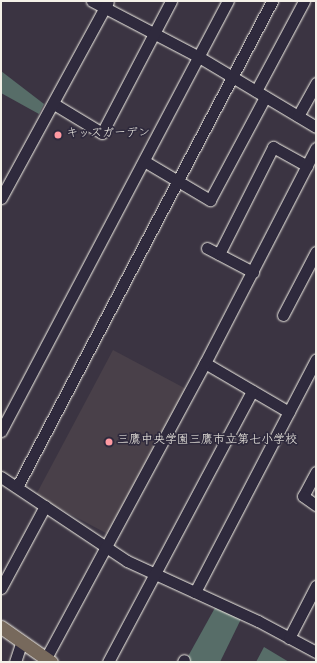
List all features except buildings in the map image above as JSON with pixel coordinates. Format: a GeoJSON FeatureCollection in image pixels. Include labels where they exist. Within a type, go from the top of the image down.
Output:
{"type":"FeatureCollection","features":[{"type":"Feature","properties":{"kind":"main road"},"geometry":{"type":"LineString","coordinates":[[1,626],[49,660]]}},
{"type":"Feature","properties":{"kind":"street"},"geometry":{"type":"LineString","coordinates":[[92,1],[107,4],[316,127]]}},
{"type":"Feature","properties":{"kind":"street"},"geometry":{"type":"LineString","coordinates":[[54,104],[102,133],[172,1]]}},
{"type":"Feature","properties":{"kind":"street"},"geometry":{"type":"LineString","coordinates":[[1,431],[228,1]]}},
{"type":"Feature","properties":{"kind":"street"},"geometry":{"type":"LineString","coordinates":[[17,487],[272,1]]}},
{"type":"Feature","properties":{"kind":"street"},"geometry":{"type":"LineString","coordinates":[[144,161],[177,182],[210,200],[304,1]]}},
{"type":"Feature","properties":{"kind":"street"},"geometry":{"type":"LineString","coordinates":[[1,198],[54,104],[107,4]]}},
{"type":"Feature","properties":{"kind":"street"},"geometry":{"type":"LineString","coordinates":[[298,116],[316,83]]}},
{"type":"Feature","properties":{"kind":"street"},"geometry":{"type":"LineString","coordinates":[[218,254],[273,146],[306,166]]}},
{"type":"Feature","properties":{"kind":"street"},"geometry":{"type":"LineString","coordinates":[[49,660],[105,548],[206,363],[316,148]]}},
{"type":"Feature","properties":{"kind":"street"},"geometry":{"type":"LineString","coordinates":[[207,248],[253,272]]}},
{"type":"Feature","properties":{"kind":"street"},"geometry":{"type":"LineString","coordinates":[[283,314],[316,252]]}},
{"type":"Feature","properties":{"kind":"street"},"geometry":{"type":"LineString","coordinates":[[195,592],[316,360]]}},
{"type":"Feature","properties":{"kind":"street"},"geometry":{"type":"LineString","coordinates":[[206,363],[289,412]]}},
{"type":"Feature","properties":{"kind":"street"},"geometry":{"type":"LineString","coordinates":[[108,662],[156,575],[252,391]]}},
{"type":"Feature","properties":{"kind":"street"},"geometry":{"type":"LineString","coordinates":[[316,472],[303,496],[316,505]]}},
{"type":"Feature","properties":{"kind":"street"},"geometry":{"type":"LineString","coordinates":[[1,477],[46,506],[105,548],[156,575],[195,592],[316,652]]}},
{"type":"Feature","properties":{"kind":"street"},"geometry":{"type":"LineString","coordinates":[[1,588],[46,506]]}},
{"type":"Feature","properties":{"kind":"street"},"geometry":{"type":"LineString","coordinates":[[289,638],[316,586]]}},
{"type":"Feature","properties":{"kind":"street"},"geometry":{"type":"LineString","coordinates":[[15,662],[22,641]]}},
{"type":"Feature","properties":{"kind":"shaded area","name":"三鷹中央学園三鷹市立第七小学校"},"geometry":{"type":"Polygon","coordinates":[[[113,350],[187,389],[110,535],[36,496],[113,350]]]}},
{"type":"Feature","properties":{"kind":"green space"},"geometry":{"type":"Polygon","coordinates":[[[1,71],[44,104],[39,114],[1,93],[1,71]]]}},
{"type":"Feature","properties":{"kind":"green space"},"geometry":{"type":"Polygon","coordinates":[[[216,606],[242,617],[220,662],[189,662],[186,660],[216,606]]]}},
{"type":"Feature","properties":{"kind":"green space"},"geometry":{"type":"Polygon","coordinates":[[[264,647],[289,662],[256,662],[264,647]]]}},
{"type":"Feature","properties":{"kind":"place","name":"キッズガーデン"},"geometry":{"type":"Point","coordinates":[58,135]}},
{"type":"Feature","properties":{"kind":"place","name":"三鷹中央学園三鷹市立第七小学校"},"geometry":{"type":"Point","coordinates":[109,442]}}]}
